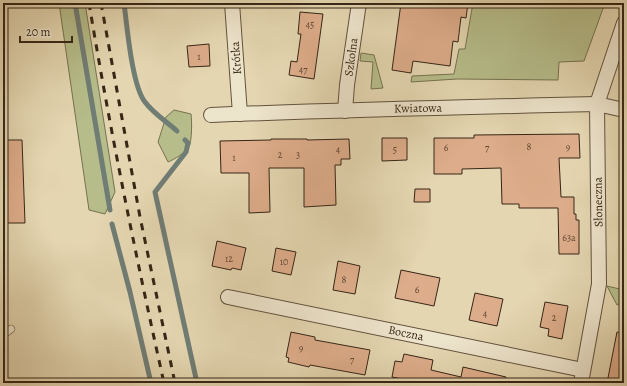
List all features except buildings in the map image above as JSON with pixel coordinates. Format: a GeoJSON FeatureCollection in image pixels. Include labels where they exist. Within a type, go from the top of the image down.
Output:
{"type":"FeatureCollection","features":[{"type":"Feature","properties":{"kind":"street","name":"Krótka"},"geometry":{"type":"LineString","coordinates":[[232,3],[240,114]]}},
{"type":"Feature","properties":{"kind":"street","name":"Szkolna"},"geometry":{"type":"LineString","coordinates":[[345,111],[347,85],[359,3]]}},
{"type":"Feature","properties":{"kind":"street","name":"Słoneczna"},"geometry":{"type":"LineString","coordinates":[[582,376],[599,284],[597,104],[624,23]]}},
{"type":"Feature","properties":{"kind":"street","name":"Kwiatowa"},"geometry":{"type":"LineString","coordinates":[[211,115],[345,111],[387,108],[597,104],[624,110]]}},
{"type":"Feature","properties":{"kind":"street","name":"Boczna"},"geometry":{"type":"LineString","coordinates":[[228,297],[582,376]]}},
{"type":"Feature","properties":{"kind":"lane"},"geometry":{"type":"LineString","coordinates":[[3,335],[11,329]]}},
{"type":"Feature","properties":{"kind":"green space"},"geometry":{"type":"Polygon","coordinates":[[[59,3],[85,3],[115,192],[105,214],[89,210],[59,3]]]}},
{"type":"Feature","properties":{"kind":"green space"},"geometry":{"type":"Polygon","coordinates":[[[473,3],[605,3],[584,61],[559,62],[558,80],[457,79],[411,82],[412,76],[454,74],[459,49],[465,49],[473,3]]]}},
{"type":"Feature","properties":{"kind":"green space"},"geometry":{"type":"Polygon","coordinates":[[[361,53],[374,55],[383,88],[371,89],[373,62],[360,61],[361,53]]]}},
{"type":"Feature","properties":{"kind":"green space"},"geometry":{"type":"Polygon","coordinates":[[[174,110],[191,114],[191,140],[189,147],[185,151],[177,158],[168,162],[158,142],[166,117],[174,110]]]}},
{"type":"Feature","properties":{"kind":"green space"},"geometry":{"type":"Polygon","coordinates":[[[607,286],[624,290],[624,301],[617,305],[607,286]]]}},
{"type":"Feature","properties":{"kind":"waterway"},"geometry":{"type":"LineString","coordinates":[[75,3],[110,210]]}},
{"type":"Feature","properties":{"kind":"waterway"},"geometry":{"type":"LineString","coordinates":[[124,3],[133,70],[140,94],[152,110],[177,131]]}},
{"type":"Feature","properties":{"kind":"waterway"},"geometry":{"type":"LineString","coordinates":[[185,140],[188,143],[186,152],[155,192],[197,383]]}},
{"type":"Feature","properties":{"kind":"waterway"},"geometry":{"type":"LineString","coordinates":[[112,224],[130,292],[151,383]]}},
{"type":"Feature","properties":{"kind":"railway"},"geometry":{"type":"LineString","coordinates":[[89,3],[124,193],[164,383]]}},
{"type":"Feature","properties":{"kind":"railway"},"geometry":{"type":"LineString","coordinates":[[101,3],[140,217],[175,383]]}}]}
